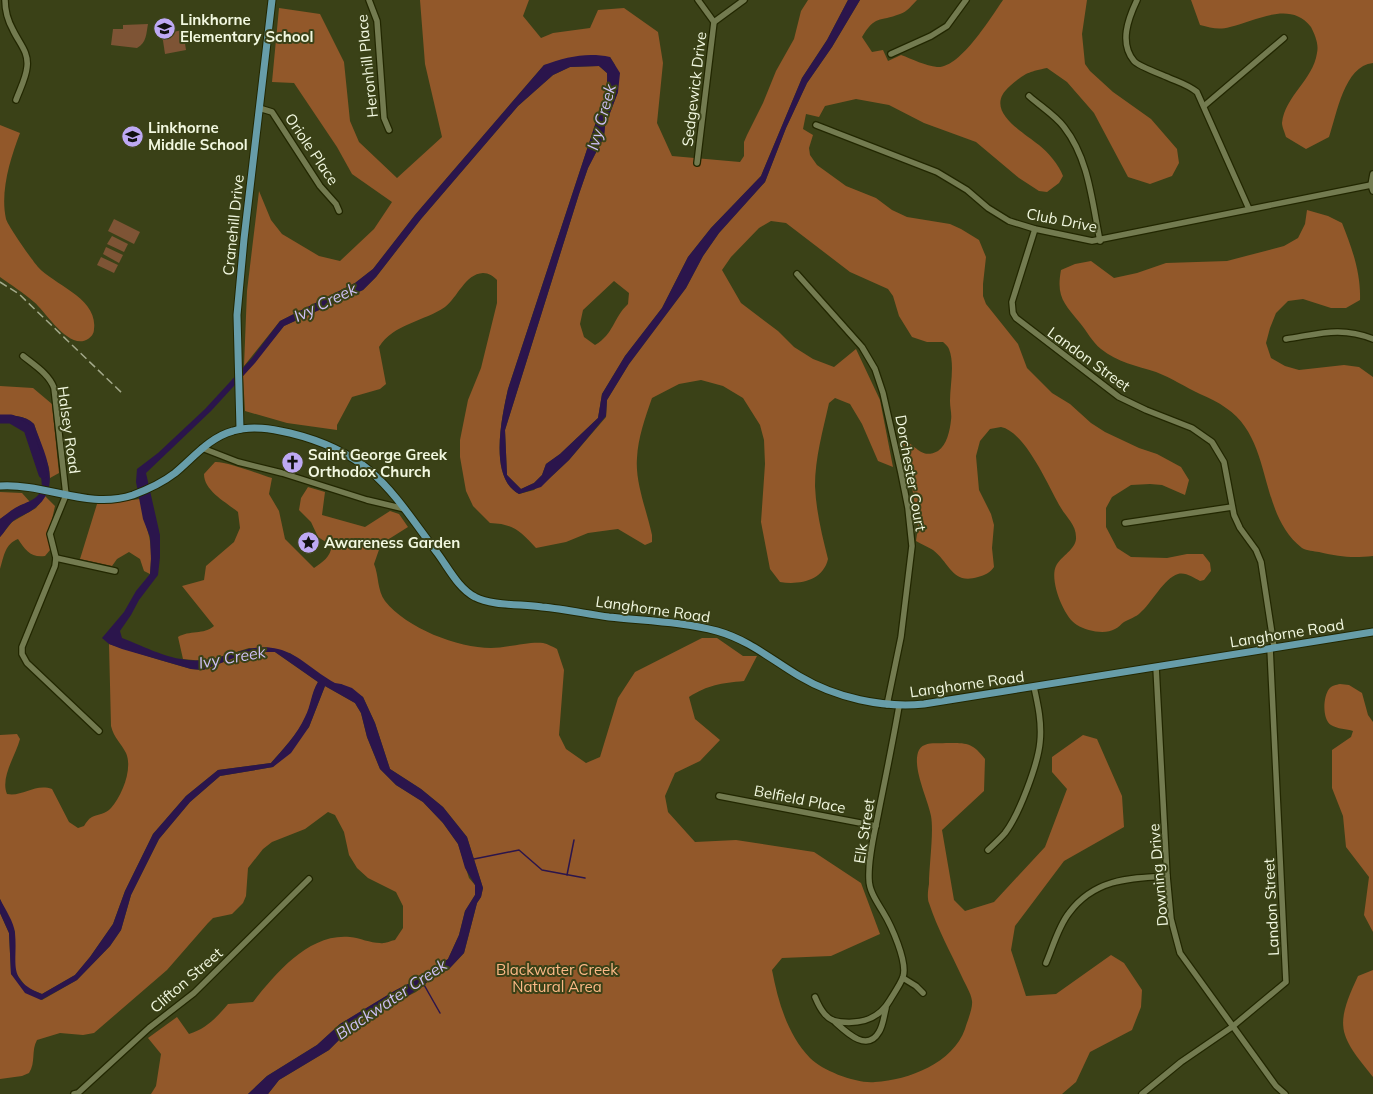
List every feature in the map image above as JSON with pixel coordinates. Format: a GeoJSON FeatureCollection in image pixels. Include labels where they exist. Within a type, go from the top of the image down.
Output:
{"type":"FeatureCollection","features":[{"type":"Feature","properties":{"kind":"main road","name":"Cranehill Drive"},"geometry":{"type":"LineString","coordinates":[[240,429],[237,328],[240,282],[272,0]]}},
{"type":"Feature","properties":{"kind":"main road","name":"Langhorne Road"},"geometry":{"type":"LineString","coordinates":[[0,486],[31,488],[88,500],[107,500],[131,496],[150,488],[175,473],[202,448],[224,434],[240,429],[269,429],[287,433],[322,443],[348,454],[374,473],[405,509],[466,591],[485,601],[542,607],[718,632],[746,642],[800,676],[821,686],[840,694],[887,705],[900,706],[924,704],[1373,632]]}},
{"type":"Feature","properties":{"kind":"street"},"geometry":{"type":"LineString","coordinates":[[5,0],[7,15],[13,30],[22,44],[27,58],[25,76],[16,100]]}},
{"type":"Feature","properties":{"kind":"street","name":"Heronhill Place"},"geometry":{"type":"LineString","coordinates":[[369,0],[377,21],[384,118],[389,130]]}},
{"type":"Feature","properties":{"kind":"street","name":"Sedgewick Drive"},"geometry":{"type":"LineString","coordinates":[[697,163],[714,22],[698,0]]}},
{"type":"Feature","properties":{"kind":"street"},"geometry":{"type":"LineString","coordinates":[[714,22],[744,0]]}},
{"type":"Feature","properties":{"kind":"street"},"geometry":{"type":"LineString","coordinates":[[891,54],[931,36],[947,26],[966,0]]}},
{"type":"Feature","properties":{"kind":"street"},"geometry":{"type":"LineString","coordinates":[[1137,0],[1128,26],[1125,44],[1134,62],[1167,77],[1188,84],[1197,92],[1249,209]]}},
{"type":"Feature","properties":{"kind":"street"},"geometry":{"type":"LineString","coordinates":[[1204,106],[1284,38]]}},
{"type":"Feature","properties":{"kind":"street"},"geometry":{"type":"LineString","coordinates":[[1029,96],[1063,126],[1082,157],[1100,241]]}},
{"type":"Feature","properties":{"kind":"street","name":"Oriole Place"},"geometry":{"type":"LineString","coordinates":[[259,108],[272,112],[320,186],[336,204],[339,211]]}},
{"type":"Feature","properties":{"kind":"street","name":"Club Drive"},"geometry":{"type":"LineString","coordinates":[[816,125],[937,172],[967,190],[998,216],[1035,229],[1085,240],[1100,241],[1249,209],[1372,188]]}},
{"type":"Feature","properties":{"kind":"street"},"geometry":{"type":"LineString","coordinates":[[1372,188],[1373,174]]}},
{"type":"Feature","properties":{"kind":"street","name":"Landon Street"},"geometry":{"type":"LineString","coordinates":[[1035,229],[1012,302],[1016,318],[1119,397],[1146,410],[1192,428],[1208,437],[1222,455],[1232,507],[1240,528],[1258,555],[1272,648],[1285,984],[1232,1027],[1181,1062],[1142,1094]]}},
{"type":"Feature","properties":{"kind":"street","name":"Dorchester Court"},"geometry":{"type":"LineString","coordinates":[[797,274],[862,347],[875,369],[883,393],[901,473],[908,508],[912,546],[901,637],[887,705]]}},
{"type":"Feature","properties":{"kind":"street"},"geometry":{"type":"LineString","coordinates":[[1286,339],[1338,331],[1356,332],[1373,339]]}},
{"type":"Feature","properties":{"kind":"street","name":"Halsey Road"},"geometry":{"type":"LineString","coordinates":[[23,356],[42,370],[54,388],[64,495]]}},
{"type":"Feature","properties":{"kind":"street"},"geometry":{"type":"LineString","coordinates":[[202,448],[238,462],[366,500],[405,509]]}},
{"type":"Feature","properties":{"kind":"street"},"geometry":{"type":"LineString","coordinates":[[64,495],[50,534],[56,558],[55,566],[22,647],[22,654],[27,663],[100,731]]}},
{"type":"Feature","properties":{"kind":"street"},"geometry":{"type":"LineString","coordinates":[[1125,523],[1232,507]]}},
{"type":"Feature","properties":{"kind":"street"},"geometry":{"type":"LineString","coordinates":[[56,558],[115,571]]}},
{"type":"Feature","properties":{"kind":"street","name":"Downing Drive"},"geometry":{"type":"LineString","coordinates":[[1156,667],[1167,876],[1171,919],[1180,953],[1232,1027],[1276,1086],[1285,1094]]}},
{"type":"Feature","properties":{"kind":"street"},"geometry":{"type":"LineString","coordinates":[[988,850],[1006,832],[1033,772],[1040,742],[1040,718],[1034,687]]}},
{"type":"Feature","properties":{"kind":"street","name":"Elk Street"},"geometry":{"type":"LineString","coordinates":[[900,706],[876,826],[870,860],[869,880],[874,897],[889,921],[901,953],[905,970],[903,978]]}},
{"type":"Feature","properties":{"kind":"street","name":"Belfield Place"},"geometry":{"type":"LineString","coordinates":[[720,796],[876,826]]}},
{"type":"Feature","properties":{"kind":"street"},"geometry":{"type":"LineString","coordinates":[[1046,963],[1068,914],[1096,888],[1124,879],[1167,876]]}},
{"type":"Feature","properties":{"kind":"street","name":"Clifton Street"},"geometry":{"type":"LineString","coordinates":[[74,1094],[78,1093],[149,1028],[194,993],[309,879]]}},
{"type":"Feature","properties":{"kind":"street"},"geometry":{"type":"LineString","coordinates":[[815,997],[823,1013],[850,1036],[858,1040],[867,1041],[875,1038],[880,1032],[886,1008],[903,978],[916,986],[923,993]]}},
{"type":"Feature","properties":{"kind":"street"},"geometry":{"type":"LineString","coordinates":[[835,1022],[849,1023],[868,1020],[876,1017],[886,1008]]}},
{"type":"Feature","properties":{"kind":"shaded area"},"geometry":{"type":"Polygon","coordinates":[[[148,24],[143,43],[137,48],[111,45],[113,29],[123,29],[123,25],[148,24]]]}},
{"type":"Feature","properties":{"kind":"shaded area"},"geometry":{"type":"Polygon","coordinates":[[[183,30],[186,50],[165,54],[162,34],[183,30]]]}},
{"type":"Feature","properties":{"kind":"shaded area"},"geometry":{"type":"Polygon","coordinates":[[[114,219],[140,232],[134,244],[108,231],[114,219]]]}},
{"type":"Feature","properties":{"kind":"shaded area"},"geometry":{"type":"Polygon","coordinates":[[[112,236],[128,244],[124,252],[107,244],[112,236]]]}},
{"type":"Feature","properties":{"kind":"shaded area"},"geometry":{"type":"Polygon","coordinates":[[[106,247],[123,255],[119,263],[103,254],[106,247]]]}},
{"type":"Feature","properties":{"kind":"shaded area"},"geometry":{"type":"Polygon","coordinates":[[[101,257],[118,265],[114,273],[97,265],[101,257]]]}},
{"type":"Feature","properties":{"kind":"green space"},"geometry":{"type":"Polygon","coordinates":[[[420,0],[529,0],[523,16],[541,38],[553,33],[590,28],[598,10],[624,8],[658,32],[663,63],[657,123],[672,156],[740,162],[744,156],[744,142],[763,103],[776,71],[794,39],[801,11],[808,0],[848,0],[827,40],[802,78],[761,176],[711,228],[688,257],[662,308],[625,356],[602,394],[598,418],[560,454],[546,464],[542,475],[534,483],[521,489],[507,475],[505,430],[579,194],[588,168],[604,137],[605,126],[618,92],[615,65],[610,57],[544,65],[415,215],[373,269],[355,283],[280,321],[244,366],[247,291],[259,191],[271,220],[282,234],[319,256],[340,261],[374,229],[392,202],[352,174],[337,147],[294,83],[272,82],[279,8],[320,14],[344,62],[350,121],[359,142],[397,178],[442,137],[425,64],[420,0]],[[614,281],[583,310],[580,324],[584,337],[595,345],[601,341],[610,331],[623,309],[628,304],[629,293],[614,281]]]}},
{"type":"Feature","properties":{"kind":"green space"},"geometry":{"type":"Polygon","coordinates":[[[860,0],[917,0],[905,12],[874,22],[870,25],[862,37],[872,52],[883,50],[888,61],[901,55],[924,64],[937,67],[946,65],[955,60],[965,51],[983,29],[1003,0],[1087,0],[1082,34],[1085,64],[1090,71],[1113,92],[1151,119],[1177,149],[1179,163],[1172,176],[1150,184],[1128,177],[1094,113],[1067,82],[1047,68],[1031,72],[1019,78],[1003,95],[1000,103],[1002,112],[1015,127],[1046,151],[1061,172],[1063,176],[1059,183],[1047,192],[1039,191],[1019,178],[976,142],[924,123],[889,105],[856,99],[825,106],[819,117],[806,114],[803,129],[813,135],[809,148],[810,155],[817,165],[846,186],[876,198],[892,210],[907,217],[950,224],[979,240],[986,257],[983,296],[986,304],[1018,344],[1027,368],[1052,393],[1070,404],[1091,423],[1105,432],[1139,448],[1157,454],[1181,467],[1189,480],[1185,495],[1162,485],[1131,485],[1112,497],[1106,508],[1106,527],[1117,548],[1131,557],[1167,558],[1187,554],[1203,554],[1210,563],[1211,571],[1204,580],[1200,581],[1184,574],[1173,576],[1140,613],[1111,631],[1096,632],[1077,625],[1067,615],[1059,598],[1054,580],[1056,566],[1074,545],[1076,541],[1076,533],[1028,450],[1010,431],[1001,427],[990,429],[980,441],[976,456],[979,490],[991,514],[994,525],[992,548],[994,567],[989,572],[978,577],[969,579],[962,578],[952,571],[933,550],[916,541],[918,527],[909,466],[902,441],[926,454],[938,451],[944,445],[949,433],[951,418],[950,401],[952,362],[949,349],[943,342],[927,342],[912,337],[899,316],[893,296],[888,289],[850,272],[786,223],[771,221],[759,228],[731,257],[722,270],[741,303],[778,331],[794,347],[813,359],[834,367],[856,349],[880,400],[893,467],[878,461],[862,424],[850,404],[835,398],[829,403],[815,476],[818,514],[828,559],[821,572],[816,577],[809,580],[795,583],[780,582],[770,569],[761,522],[765,464],[764,440],[760,425],[743,398],[723,386],[701,380],[679,384],[652,398],[644,420],[640,436],[637,468],[640,487],[652,535],[652,542],[645,545],[618,529],[588,533],[566,542],[536,548],[521,533],[511,527],[490,523],[473,506],[466,491],[460,457],[460,440],[468,400],[481,368],[497,303],[497,280],[487,274],[477,274],[471,277],[445,307],[401,328],[385,339],[379,347],[386,384],[380,389],[352,397],[337,425],[337,430],[287,423],[245,411],[243,376],[284,326],[363,290],[376,277],[421,219],[518,106],[553,75],[570,67],[599,66],[607,73],[607,86],[603,104],[508,389],[503,415],[500,461],[503,475],[509,486],[519,494],[534,490],[569,460],[606,417],[607,400],[629,364],[686,288],[703,256],[719,233],[765,182],[786,128],[807,83],[832,47],[860,0]]]}},
{"type":"Feature","properties":{"kind":"green space"},"geometry":{"type":"Polygon","coordinates":[[[1191,0],[1373,0],[1373,63],[1363,66],[1348,82],[1343,92],[1329,137],[1306,149],[1286,137],[1282,125],[1284,113],[1288,104],[1310,72],[1317,53],[1315,36],[1311,27],[1303,19],[1293,15],[1283,14],[1262,17],[1226,28],[1208,27],[1200,25],[1191,0]]]}},
{"type":"Feature","properties":{"kind":"green space"},"geometry":{"type":"Polygon","coordinates":[[[0,125],[20,133],[5,187],[4,209],[6,219],[15,235],[38,267],[45,274],[74,293],[89,309],[93,318],[94,329],[92,335],[88,339],[81,341],[73,340],[58,329],[34,302],[0,277],[0,125]]]}},
{"type":"Feature","properties":{"kind":"green space"},"geometry":{"type":"Polygon","coordinates":[[[1307,210],[1328,216],[1342,223],[1357,270],[1360,300],[1346,308],[1331,308],[1303,299],[1288,301],[1276,313],[1266,343],[1271,358],[1285,366],[1299,370],[1344,365],[1359,367],[1373,377],[1373,556],[1340,556],[1302,548],[1288,533],[1278,516],[1252,438],[1241,422],[1226,408],[1213,400],[1162,374],[1127,363],[1107,353],[1092,340],[1066,305],[1061,293],[1061,270],[1075,264],[1091,261],[1114,278],[1137,273],[1166,263],[1227,261],[1284,246],[1298,238],[1305,224],[1307,210]]]}},
{"type":"Feature","properties":{"kind":"green space"},"geometry":{"type":"Polygon","coordinates":[[[0,386],[33,388],[52,404],[59,473],[50,478],[49,468],[34,424],[22,417],[0,415],[0,386]]]}},
{"type":"Feature","properties":{"kind":"green space","name":"Blackwater Creek Natural Area"},"geometry":{"type":"Polygon","coordinates":[[[215,462],[220,462],[272,478],[269,494],[279,511],[285,539],[314,568],[326,559],[332,546],[318,537],[311,522],[299,510],[301,498],[308,487],[325,492],[322,515],[365,527],[390,511],[399,514],[408,527],[381,544],[374,564],[379,588],[385,601],[394,611],[406,620],[419,628],[448,640],[478,647],[491,648],[545,643],[557,649],[564,670],[559,735],[566,749],[586,763],[600,757],[618,698],[635,672],[702,638],[717,638],[743,656],[757,656],[744,681],[715,685],[689,697],[695,719],[720,740],[700,761],[675,773],[665,796],[668,812],[695,842],[736,840],[814,852],[861,883],[880,934],[831,956],[782,958],[772,970],[777,993],[789,1028],[802,1049],[810,1058],[823,1068],[850,1079],[868,1082],[888,1081],[902,1078],[928,1068],[951,1051],[959,1041],[965,1029],[972,1007],[969,992],[940,931],[928,901],[932,823],[918,773],[917,757],[921,747],[927,744],[964,744],[972,746],[985,759],[984,791],[942,830],[954,900],[965,911],[994,902],[1045,847],[1067,789],[1052,772],[1052,757],[1083,735],[1097,739],[1122,796],[1124,827],[1064,861],[1015,926],[1011,950],[1026,996],[1056,994],[1111,955],[1124,963],[1142,990],[1141,1007],[1132,1030],[1090,1052],[1076,1082],[1062,1094],[268,1094],[279,1080],[329,1050],[357,1022],[416,992],[431,979],[449,969],[464,953],[477,903],[481,897],[483,888],[467,837],[443,807],[421,789],[390,769],[375,723],[363,697],[341,684],[335,684],[322,677],[290,653],[249,648],[203,661],[183,659],[178,637],[206,631],[214,626],[182,586],[204,580],[206,566],[234,542],[240,528],[238,512],[216,496],[205,480],[204,474],[215,462]]]}},
{"type":"Feature","properties":{"kind":"green space"},"geometry":{"type":"Polygon","coordinates":[[[0,492],[22,493],[30,502],[19,506],[0,519],[0,492]]]}},
{"type":"Feature","properties":{"kind":"green space"},"geometry":{"type":"Polygon","coordinates":[[[45,496],[55,506],[49,533],[50,550],[45,556],[36,556],[26,550],[18,539],[8,547],[0,569],[0,537],[12,522],[36,508],[45,496]]]}},
{"type":"Feature","properties":{"kind":"green space"},"geometry":{"type":"Polygon","coordinates":[[[140,499],[150,541],[150,574],[144,571],[140,559],[129,552],[117,559],[112,566],[80,559],[97,504],[140,499]]]}},
{"type":"Feature","properties":{"kind":"green space"},"geometry":{"type":"Polygon","coordinates":[[[109,644],[191,669],[203,670],[239,656],[260,652],[275,652],[318,682],[308,713],[302,724],[290,742],[271,763],[218,770],[186,796],[153,834],[125,891],[113,924],[90,957],[75,975],[42,994],[27,988],[15,972],[15,932],[0,899],[0,735],[17,734],[20,739],[7,773],[5,787],[7,794],[18,794],[40,788],[52,789],[69,822],[78,828],[84,826],[92,817],[109,810],[119,796],[125,782],[128,759],[111,726],[109,644]]]}},
{"type":"Feature","properties":{"kind":"green space"},"geometry":{"type":"Polygon","coordinates":[[[1340,684],[1349,685],[1362,693],[1368,715],[1373,722],[1373,932],[1364,915],[1369,877],[1346,847],[1343,816],[1332,788],[1332,750],[1351,737],[1353,731],[1333,726],[1326,718],[1324,708],[1327,693],[1331,687],[1340,684]]]}},
{"type":"Feature","properties":{"kind":"green space"},"geometry":{"type":"Polygon","coordinates":[[[325,686],[355,703],[361,713],[367,737],[380,769],[396,785],[423,802],[443,823],[458,844],[469,878],[475,885],[475,895],[465,911],[459,935],[448,959],[424,976],[396,990],[340,1024],[317,1045],[267,1076],[248,1094],[151,1094],[156,1086],[161,1054],[148,1038],[177,1017],[189,1034],[195,1032],[211,1022],[228,1004],[253,1002],[272,979],[295,957],[307,948],[321,941],[335,937],[350,937],[384,943],[395,940],[403,928],[403,906],[396,892],[368,878],[357,868],[349,855],[344,832],[335,815],[328,812],[305,829],[272,842],[263,849],[248,868],[246,896],[243,903],[232,914],[213,918],[167,970],[94,1033],[83,1035],[60,1033],[37,1040],[29,1073],[22,1076],[0,1079],[0,913],[9,933],[11,974],[42,1000],[77,980],[110,946],[121,930],[131,895],[159,839],[190,802],[220,776],[273,767],[309,727],[325,686]]]}},
{"type":"Feature","properties":{"kind":"green space"},"geometry":{"type":"Polygon","coordinates":[[[1373,970],[1373,1077],[1353,1051],[1347,1040],[1343,1019],[1345,1007],[1358,976],[1373,970]]]}},
{"type":"Feature","properties":{"kind":"water","name":"Ivy Creek"},"geometry":{"type":"Polygon","coordinates":[[[848,0],[860,0],[832,47],[807,83],[786,128],[765,182],[719,233],[703,256],[686,288],[629,364],[607,400],[606,416],[569,460],[541,487],[519,494],[509,486],[503,475],[500,461],[500,446],[503,415],[508,389],[605,98],[607,73],[599,66],[570,67],[553,75],[518,106],[421,219],[376,277],[363,290],[284,326],[255,363],[211,411],[146,473],[160,535],[158,575],[139,600],[120,631],[122,638],[161,654],[192,660],[213,659],[259,647],[278,649],[286,651],[300,659],[335,683],[352,688],[363,697],[375,723],[390,769],[421,789],[443,807],[467,837],[483,888],[481,897],[477,903],[464,953],[449,969],[431,979],[408,996],[387,1005],[357,1022],[329,1050],[279,1080],[268,1094],[248,1094],[267,1076],[317,1045],[340,1024],[396,990],[424,976],[448,959],[459,935],[465,911],[475,895],[475,885],[465,868],[458,844],[443,823],[423,802],[396,785],[380,769],[367,737],[361,713],[355,703],[325,686],[309,727],[291,753],[273,767],[220,776],[190,802],[159,839],[131,895],[121,930],[110,946],[77,980],[41,1000],[25,993],[11,974],[9,933],[0,913],[0,899],[14,929],[16,944],[16,970],[18,977],[23,983],[42,994],[75,975],[90,957],[113,924],[125,891],[153,834],[186,796],[218,770],[271,763],[290,742],[302,724],[318,682],[275,652],[260,652],[239,656],[203,670],[191,669],[122,649],[109,644],[102,638],[124,612],[136,591],[150,574],[150,537],[143,519],[136,482],[137,469],[158,453],[205,409],[252,358],[280,321],[355,283],[373,269],[415,215],[544,65],[585,55],[610,57],[620,73],[618,92],[605,126],[604,137],[588,168],[579,194],[505,430],[507,475],[521,489],[534,483],[542,475],[546,464],[560,454],[598,418],[602,394],[625,356],[662,308],[688,257],[711,228],[761,176],[802,78],[827,40],[848,0]]]}},
{"type":"Feature","properties":{"kind":"water"},"geometry":{"type":"Polygon","coordinates":[[[0,415],[22,417],[34,424],[46,457],[50,479],[44,499],[35,508],[14,521],[0,537],[0,519],[14,509],[36,497],[42,486],[38,454],[31,431],[27,426],[18,422],[0,422],[0,415]]]}},
{"type":"Feature","properties":{"kind":"waterway","name":"Blackwater Creek"},"geometry":{"type":"LineString","coordinates":[[0,419],[11,419],[28,429],[43,474]]}},
{"type":"Feature","properties":{"kind":"waterway"},"geometry":{"type":"LineString","coordinates":[[567,875],[574,840]]}},
{"type":"Feature","properties":{"kind":"waterway"},"geometry":{"type":"LineString","coordinates":[[474,859],[519,850],[542,870],[585,878]]}},
{"type":"Feature","properties":{"kind":"waterway"},"geometry":{"type":"LineString","coordinates":[[423,983],[440,1013]]}},
{"type":"Feature","properties":{"kind":"railway"},"geometry":{"type":"LineString","coordinates":[[0,282],[19,294],[123,394]]}},
{"type":"Feature","properties":{"kind":"place","name":"Linkhorne Elementary School"},"geometry":{"type":"Point","coordinates":[164,28]}},
{"type":"Feature","properties":{"kind":"place","name":"Linkhorne Middle School"},"geometry":{"type":"Point","coordinates":[133,136]}},
{"type":"Feature","properties":{"kind":"place","name":"Saint George Greek Orthodox Church"},"geometry":{"type":"Point","coordinates":[292,463]}},
{"type":"Feature","properties":{"kind":"place","name":"Awareness Garden"},"geometry":{"type":"Point","coordinates":[309,542]}}]}
